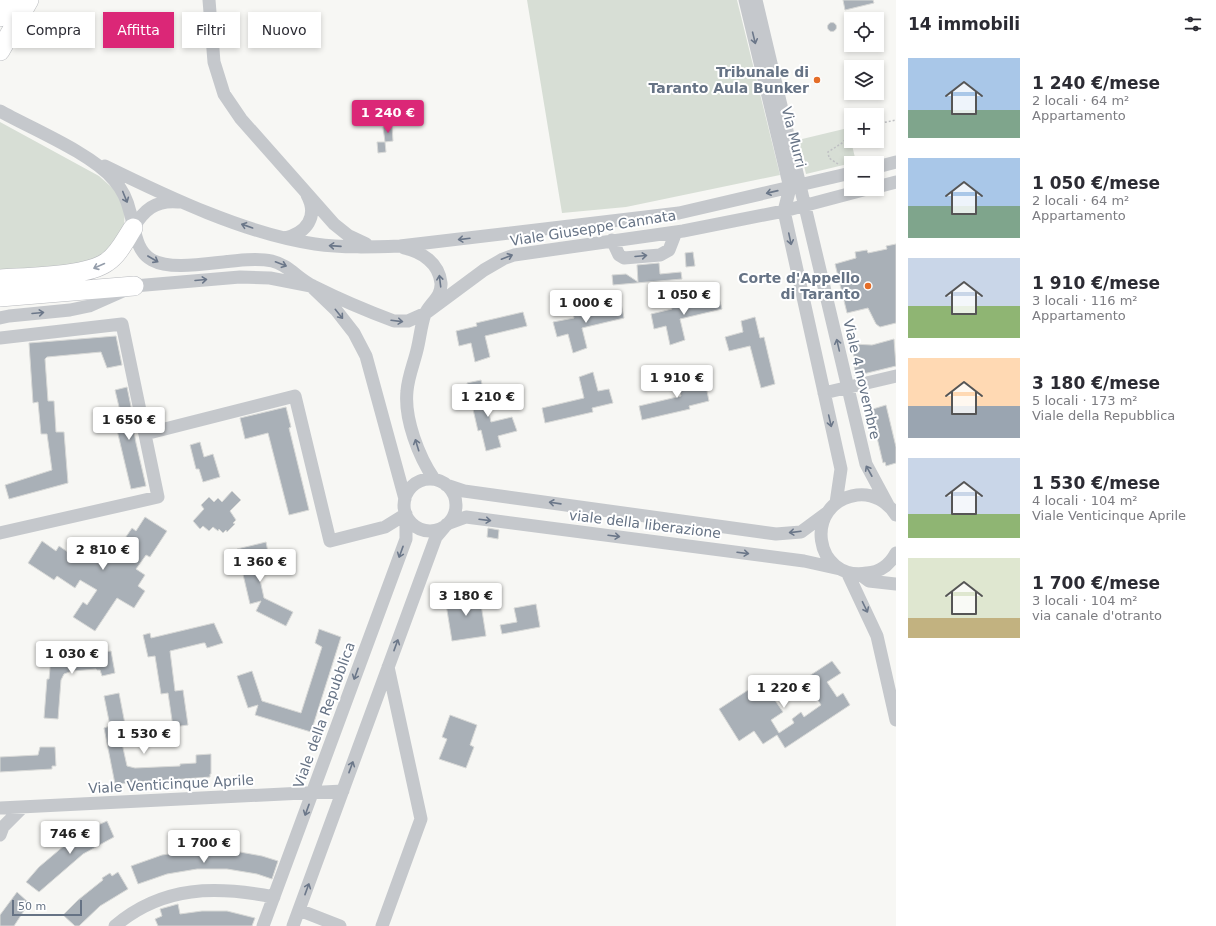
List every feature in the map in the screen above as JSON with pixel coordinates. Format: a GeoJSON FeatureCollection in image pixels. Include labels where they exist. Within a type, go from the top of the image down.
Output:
{"type":"FeatureCollection","features":[{"type":"Feature","properties":{"kind":"highway"},"geometry":{"type":"LineString","coordinates":[[0,17],[9,0]]}},
{"type":"Feature","properties":{"kind":"highway"},"geometry":{"type":"LineString","coordinates":[[0,51],[28,0]]}},
{"type":"Feature","properties":{"kind":"highway"},"geometry":{"type":"LineString","coordinates":[[0,279],[83,272],[98,268],[117,253],[133,228]]}},
{"type":"Feature","properties":{"kind":"highway"},"geometry":{"type":"LineString","coordinates":[[0,297],[134,286]]}},
{"type":"Feature","properties":{"kind":"street"},"geometry":{"type":"LineString","coordinates":[[209,0],[214,62],[224,94],[241,120],[341,232],[358,241],[375,247]]}},
{"type":"Feature","properties":{"kind":"street","name":"Via Murri"},"geometry":{"type":"LineString","coordinates":[[745,0],[796,187]]}},
{"type":"Feature","properties":{"kind":"street","name":"Via Murri"},"geometry":{"type":"LineString","coordinates":[[756,0],[796,187]]}},
{"type":"Feature","properties":{"kind":"street"},"geometry":{"type":"LineString","coordinates":[[0,112],[89,159]]}},
{"type":"Feature","properties":{"kind":"street","name":"Viale Giuseppe Cannata"},"geometry":{"type":"LineString","coordinates":[[89,159],[152,189],[250,227],[285,238],[316,244],[375,247],[400,246],[679,213],[796,187],[844,175]]}},
{"type":"Feature","properties":{"kind":"street","name":"Viale Giuseppe Cannata"},"geometry":{"type":"LineString","coordinates":[[89,159],[113,178],[122,190],[131,212],[133,228],[144,252],[151,260],[162,264],[172,265],[252,260],[271,261],[286,266],[312,286],[394,321],[408,321],[426,313],[484,270],[503,259],[527,252],[676,232],[784,210],[844,195]]}},
{"type":"Feature","properties":{"kind":"street"},"geometry":{"type":"LineString","coordinates":[[884,165],[896,162]]}},
{"type":"Feature","properties":{"kind":"street"},"geometry":{"type":"LineString","coordinates":[[884,185],[896,182]]}},
{"type":"Feature","properties":{"kind":"street"},"geometry":{"type":"LineString","coordinates":[[796,187],[784,210],[841,469],[832,507],[822,523],[820,536],[823,549],[830,560],[844,570],[877,636],[896,720]]}},
{"type":"Feature","properties":{"kind":"street","name":"Viale 4 novembre"},"geometry":{"type":"LineString","coordinates":[[796,187],[805,204],[866,464],[894,512]]}},
{"type":"Feature","properties":{"kind":"street"},"geometry":{"type":"LineString","coordinates":[[285,238],[298,234],[309,221],[311,205],[305,192]]}},
{"type":"Feature","properties":{"kind":"street"},"geometry":{"type":"LineString","coordinates":[[133,228],[146,210],[159,202],[190,204]]}},
{"type":"Feature","properties":{"kind":"street"},"geometry":{"type":"LineString","coordinates":[[617,221],[615,240],[620,255],[624,258],[660,255],[669,250],[676,232]]}},
{"type":"Feature","properties":{"kind":"street"},"geometry":{"type":"LineString","coordinates":[[293,926],[436,537],[453,516],[455,504],[452,491],[440,482],[421,458],[408,413],[407,401],[407,391],[426,313],[440,292],[441,283],[439,275],[430,260],[423,254],[400,246]]}},
{"type":"Feature","properties":{"kind":"street"},"geometry":{"type":"LineString","coordinates":[[0,318],[70,310],[89,306],[134,286],[240,277],[270,278],[312,286],[336,310],[354,333],[366,356],[405,499],[406,514],[410,521],[424,530],[432,530],[447,524]]}},
{"type":"Feature","properties":{"kind":"street"},"geometry":{"type":"LineString","coordinates":[[0,338],[122,324],[158,497],[0,533]]}},
{"type":"Feature","properties":{"kind":"street"},"geometry":{"type":"LineString","coordinates":[[824,393],[896,376]]}},
{"type":"Feature","properties":{"kind":"street"},"geometry":{"type":"LineString","coordinates":[[145,434],[295,396],[330,541],[385,527],[406,514]]}},
{"type":"Feature","properties":{"kind":"street"},"geometry":{"type":"LineString","coordinates":[[405,499],[413,486],[419,482],[440,482]]}},
{"type":"Feature","properties":{"kind":"street","name":"viale della liberazione"},"geometry":{"type":"LineString","coordinates":[[440,482],[464,490],[776,534],[801,532],[848,496],[862,494],[876,497],[894,512]]}},
{"type":"Feature","properties":{"kind":"street","name":"Viale della Repubblica"},"geometry":{"type":"LineString","coordinates":[[264,926],[406,539],[406,514]]}},
{"type":"Feature","properties":{"kind":"street","name":"viale della liberazione"},"geometry":{"type":"LineString","coordinates":[[447,524],[466,517],[804,561],[861,574]]}},
{"type":"Feature","properties":{"kind":"street"},"geometry":{"type":"LineString","coordinates":[[861,574],[873,573],[884,567],[896,553]]}},
{"type":"Feature","properties":{"kind":"street"},"geometry":{"type":"LineString","coordinates":[[861,574],[869,581],[896,584]]}},
{"type":"Feature","properties":{"kind":"street"},"geometry":{"type":"LineString","coordinates":[[382,926],[421,819],[388,667]]}},
{"type":"Feature","properties":{"kind":"street","name":"Viale Venticinque Aprile"},"geometry":{"type":"LineString","coordinates":[[0,808],[343,791]]}},
{"type":"Feature","properties":{"kind":"street"},"geometry":{"type":"LineString","coordinates":[[0,835],[3,827],[22,808]]}},
{"type":"Feature","properties":{"kind":"street"},"geometry":{"type":"LineString","coordinates":[[115,926],[138,910],[154,902],[196,890],[241,890],[274,897]]}},
{"type":"Feature","properties":{"kind":"street"},"geometry":{"type":"LineString","coordinates":[[299,910],[340,926]]}},
{"type":"Feature","properties":{"kind":"path"},"geometry":{"type":"LineString","coordinates":[[884,123],[896,120]]}},
{"type":"Feature","properties":{"kind":"path"},"geometry":{"type":"LineString","coordinates":[[844,141],[828,152],[829,158],[844,172]]}},
{"type":"Feature","properties":{"kind":"shaded area"},"geometry":{"type":"Polygon","coordinates":[[[527,0],[737,0],[780,175],[626,207],[562,213],[527,0]]]}},
{"type":"Feature","properties":{"kind":"shaded area"},"geometry":{"type":"Polygon","coordinates":[[[0,122],[99,176],[117,192],[125,212],[123,236],[99,262],[0,275],[0,122]]]}},
{"type":"Feature","properties":{"kind":"shaded area"},"geometry":{"type":"Polygon","coordinates":[[[844,129],[844,148],[853,148],[855,156],[844,156],[844,165],[806,174],[798,140],[844,129]]]}},
{"type":"Feature","properties":{"kind":"building"},"geometry":{"type":"Polygon","coordinates":[[[843,0],[873,0],[874,3],[845,10],[843,0]]]}},
{"type":"Feature","properties":{"kind":"building"},"geometry":{"type":"Polygon","coordinates":[[[832,22],[837,27],[832,32],[827,27],[832,22]]]}},
{"type":"Feature","properties":{"kind":"building"},"geometry":{"type":"Polygon","coordinates":[[[392,126],[393,141],[385,142],[383,127],[392,126]]]}},
{"type":"Feature","properties":{"kind":"building"},"geometry":{"type":"Polygon","coordinates":[[[377,142],[385,142],[386,152],[378,153],[377,142]]]}},
{"type":"Feature","properties":{"kind":"building","name":"Corte d'Appello di Taranto"},"geometry":{"type":"Polygon","coordinates":[[[896,244],[896,323],[880,327],[876,324],[868,308],[847,313],[835,264],[856,258],[855,252],[867,250],[868,253],[887,249],[886,246],[896,244]]]}},
{"type":"Feature","properties":{"kind":"building"},"geometry":{"type":"Polygon","coordinates":[[[693,252],[695,266],[686,267],[685,253],[693,252]]]}},
{"type":"Feature","properties":{"kind":"building"},"geometry":{"type":"Polygon","coordinates":[[[659,263],[660,274],[681,272],[682,279],[613,285],[612,275],[626,274],[638,282],[637,265],[659,263]]]}},
{"type":"Feature","properties":{"kind":"building"},"geometry":{"type":"Polygon","coordinates":[[[718,294],[722,309],[680,319],[685,340],[670,345],[666,326],[654,329],[651,314],[672,309],[671,306],[718,294]]]}},
{"type":"Feature","properties":{"kind":"building"},"geometry":{"type":"Polygon","coordinates":[[[621,303],[624,318],[582,328],[587,348],[573,353],[568,334],[557,337],[553,322],[574,318],[573,314],[621,303]]]}},
{"type":"Feature","properties":{"kind":"building"},"geometry":{"type":"Polygon","coordinates":[[[523,312],[527,326],[485,336],[490,357],[475,362],[471,343],[459,346],[456,331],[477,326],[476,323],[523,312]]]}},
{"type":"Feature","properties":{"kind":"building"},"geometry":{"type":"Polygon","coordinates":[[[755,317],[760,338],[764,337],[775,384],[761,388],[750,346],[729,351],[725,337],[743,332],[741,321],[755,317]]]}},
{"type":"Feature","properties":{"kind":"building"},"geometry":{"type":"Polygon","coordinates":[[[116,336],[122,365],[107,368],[101,352],[47,357],[45,359],[48,401],[54,401],[56,432],[64,432],[68,483],[9,499],[5,485],[52,470],[47,434],[41,434],[38,402],[33,403],[29,343],[116,336]]]}},
{"type":"Feature","properties":{"kind":"building"},"geometry":{"type":"Polygon","coordinates":[[[894,339],[896,366],[855,376],[853,344],[872,345],[894,339]]]}},
{"type":"Feature","properties":{"kind":"building"},"geometry":{"type":"Polygon","coordinates":[[[690,370],[695,389],[706,386],[709,401],[689,406],[690,409],[642,420],[639,406],[681,396],[675,375],[690,370]]]}},
{"type":"Feature","properties":{"kind":"building"},"geometry":{"type":"Polygon","coordinates":[[[593,372],[598,391],[609,389],[613,403],[592,408],[593,412],[545,423],[542,408],[584,398],[579,377],[593,372]]]}},
{"type":"Feature","properties":{"kind":"building"},"geometry":{"type":"Polygon","coordinates":[[[481,380],[491,422],[512,417],[517,431],[498,436],[501,447],[486,451],[481,430],[478,431],[467,383],[481,380]]]}},
{"type":"Feature","properties":{"kind":"building"},"geometry":{"type":"Polygon","coordinates":[[[127,387],[135,426],[133,426],[136,443],[146,486],[131,489],[117,430],[124,428],[115,390],[127,387]]]}},
{"type":"Feature","properties":{"kind":"building"},"geometry":{"type":"Polygon","coordinates":[[[886,405],[896,447],[896,463],[886,466],[885,462],[883,463],[871,412],[874,411],[873,409],[886,405]]]}},
{"type":"Feature","properties":{"kind":"building"},"geometry":{"type":"Polygon","coordinates":[[[286,407],[291,427],[289,428],[309,510],[289,515],[268,433],[245,439],[240,418],[286,407]]]}},
{"type":"Feature","properties":{"kind":"building"},"geometry":{"type":"Polygon","coordinates":[[[200,442],[204,457],[213,454],[220,477],[203,482],[199,469],[196,469],[190,445],[200,442]]]}},
{"type":"Feature","properties":{"kind":"building"},"geometry":{"type":"Polygon","coordinates":[[[232,491],[241,500],[230,511],[236,520],[233,523],[235,524],[227,532],[226,530],[223,533],[219,529],[218,531],[213,527],[209,531],[203,526],[200,529],[193,521],[204,509],[201,505],[209,497],[214,502],[218,498],[222,502],[232,491]]]}},
{"type":"Feature","properties":{"kind":"building"},"geometry":{"type":"Polygon","coordinates":[[[145,517],[167,531],[150,557],[146,555],[136,569],[145,575],[138,586],[145,591],[134,608],[117,598],[95,631],[73,617],[83,602],[87,605],[97,590],[80,580],[75,588],[57,576],[54,580],[28,563],[42,541],[56,551],[59,546],[81,561],[88,549],[92,552],[98,542],[115,553],[132,528],[136,531],[145,517]]]}},
{"type":"Feature","properties":{"kind":"building"},"geometry":{"type":"Polygon","coordinates":[[[488,528],[499,530],[498,539],[487,537],[488,528]]]}},
{"type":"Feature","properties":{"kind":"building"},"geometry":{"type":"Polygon","coordinates":[[[266,542],[269,557],[256,561],[264,598],[293,612],[286,626],[256,611],[261,601],[250,604],[237,549],[266,542]]]}},
{"type":"Feature","properties":{"kind":"building"},"geometry":{"type":"Polygon","coordinates":[[[479,592],[486,636],[452,641],[445,598],[479,592]]]}},
{"type":"Feature","properties":{"kind":"building"},"geometry":{"type":"Polygon","coordinates":[[[536,604],[540,627],[502,634],[500,625],[517,622],[514,608],[536,604]]]}},
{"type":"Feature","properties":{"kind":"building"},"geometry":{"type":"Polygon","coordinates":[[[214,623],[223,643],[207,648],[205,643],[203,643],[170,651],[175,691],[183,690],[188,725],[173,727],[168,693],[161,694],[155,656],[148,657],[143,635],[150,633],[151,638],[214,623]]]}},
{"type":"Feature","properties":{"kind":"building"},"geometry":{"type":"Polygon","coordinates":[[[319,629],[341,637],[311,732],[255,715],[258,705],[248,708],[237,676],[252,671],[262,701],[301,713],[322,647],[315,643],[319,629]]]}},
{"type":"Feature","properties":{"kind":"building"},"geometry":{"type":"Polygon","coordinates":[[[111,651],[115,673],[102,676],[100,670],[96,669],[72,671],[64,674],[61,680],[58,719],[44,718],[47,679],[49,679],[51,657],[111,651]]]}},
{"type":"Feature","properties":{"kind":"building"},"geometry":{"type":"Polygon","coordinates":[[[832,661],[841,673],[827,682],[837,697],[843,693],[850,705],[785,748],[777,735],[763,744],[754,731],[739,741],[719,709],[762,681],[783,712],[771,720],[779,733],[794,723],[792,719],[801,712],[804,717],[821,705],[813,693],[800,701],[791,688],[832,661]]]}},
{"type":"Feature","properties":{"kind":"building"},"geometry":{"type":"Polygon","coordinates":[[[119,693],[125,724],[118,725],[127,766],[135,768],[180,766],[180,764],[196,763],[196,755],[211,754],[210,777],[115,784],[104,728],[110,726],[104,696],[119,693]]]}},
{"type":"Feature","properties":{"kind":"building"},"geometry":{"type":"Polygon","coordinates":[[[450,715],[477,725],[470,745],[474,747],[466,768],[439,759],[447,739],[442,737],[450,715]]]}},
{"type":"Feature","properties":{"kind":"building"},"geometry":{"type":"Polygon","coordinates":[[[40,747],[55,747],[56,766],[52,766],[52,769],[0,772],[0,757],[38,755],[40,747]]]}},
{"type":"Feature","properties":{"kind":"building"},"geometry":{"type":"Polygon","coordinates":[[[107,821],[114,837],[83,854],[39,892],[26,882],[39,867],[65,845],[89,829],[107,821]]]}},
{"type":"Feature","properties":{"kind":"building"},"geometry":{"type":"Polygon","coordinates":[[[195,850],[229,850],[262,856],[278,861],[272,879],[257,874],[227,869],[197,869],[167,874],[138,884],[131,866],[162,855],[195,850]]]}},
{"type":"Feature","properties":{"kind":"building"},"geometry":{"type":"Polygon","coordinates":[[[118,872],[128,889],[100,906],[79,926],[75,926],[63,915],[78,900],[103,880],[102,878],[110,873],[112,876],[118,872]]]}},
{"type":"Feature","properties":{"kind":"building"},"geometry":{"type":"Polygon","coordinates":[[[17,892],[29,903],[14,926],[0,926],[0,915],[17,892]]]}},
{"type":"Feature","properties":{"kind":"building"},"geometry":{"type":"Polygon","coordinates":[[[178,904],[180,914],[202,911],[227,911],[255,918],[252,926],[158,926],[155,919],[162,916],[160,909],[178,904]]]}},
{"type":"Feature","properties":{"kind":"place","name":"Tribunale di Taranto Aula Bunker"},"geometry":{"type":"Point","coordinates":[817,80]}},
{"type":"Feature","properties":{"kind":"place","name":"Corte d'Appello di Taranto"},"geometry":{"type":"Point","coordinates":[868,286]}}]}
